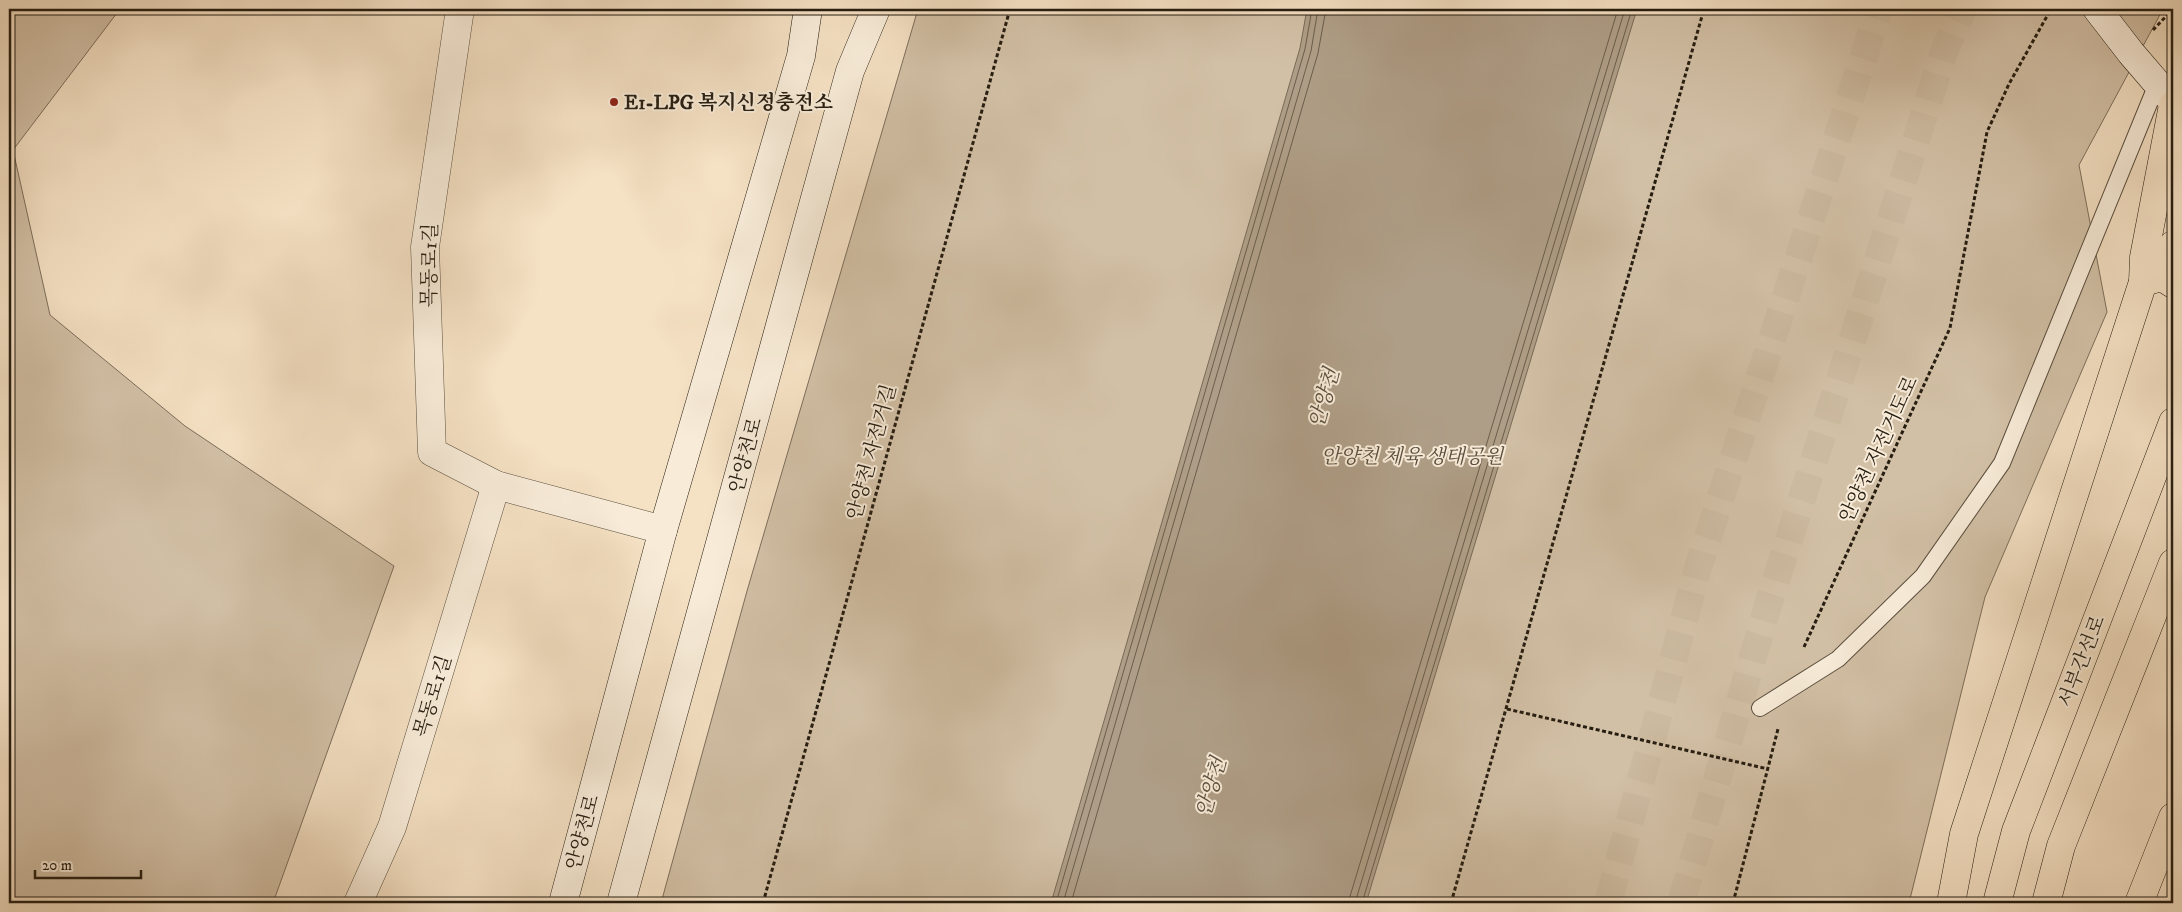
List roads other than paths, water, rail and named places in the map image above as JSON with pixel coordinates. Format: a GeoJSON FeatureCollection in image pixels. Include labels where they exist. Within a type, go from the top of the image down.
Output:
{"type":"FeatureCollection","features":[{"type":"Feature","properties":{"kind":"main road","name":"목동로1길"},"geometry":{"type":"LineString","coordinates":[[460,9],[425,247],[432,452],[496,485],[664,530]]}},
{"type":"Feature","properties":{"kind":"main road","name":"안양천로"},"geometry":{"type":"LineString","coordinates":[[563,903],[664,530],[801,56],[808,9]]}},
{"type":"Feature","properties":{"kind":"main road"},"geometry":{"type":"LineString","coordinates":[[801,56],[814,9]]}},
{"type":"Feature","properties":{"kind":"main road"},"geometry":{"type":"LineString","coordinates":[[850,71],[866,9]]}},
{"type":"Feature","properties":{"kind":"main road","name":"안양천로"},"geometry":{"type":"LineString","coordinates":[[621,903],[850,71],[876,9]]}},
{"type":"Feature","properties":{"kind":"main road"},"geometry":{"type":"LineString","coordinates":[[1951,903],[1964,834],[2143,282],[2144,257],[2168,97],[2097,9]]}},
{"type":"Feature","properties":{"kind":"main road"},"geometry":{"type":"LineString","coordinates":[[2143,282],[2173,245]]}},
{"type":"Feature","properties":{"kind":"main road"},"geometry":{"type":"LineString","coordinates":[[2143,282],[2162,278],[2173,284]]}},
{"type":"Feature","properties":{"kind":"main road","name":"서부간선로"},"geometry":{"type":"LineString","coordinates":[[1997,903],[2016,831],[2173,422]]}},
{"type":"Feature","properties":{"kind":"main road","name":"목동로1길"},"geometry":{"type":"LineString","coordinates":[[358,903],[392,827],[496,485]]}},
{"type":"Feature","properties":{"kind":"main road"},"geometry":{"type":"LineString","coordinates":[[2046,903],[2061,846],[2173,563]]}},
{"type":"Feature","properties":{"kind":"main road"},"geometry":{"type":"LineString","coordinates":[[2139,903],[2173,817]]}},
{"type":"Feature","properties":{"kind":"lane"},"geometry":{"type":"LineString","coordinates":[[1760,708],[1838,659],[1923,576],[2002,463],[2168,97]]}},
{"type":"Feature","properties":{"kind":"water","name":"안양천"},"geometry":{"type":"Polygon","coordinates":[[[1307,9],[1637,9],[1366,903],[1051,903],[1300,48],[1307,9]]]}},
{"type":"Feature","properties":{"kind":"tunnel"},"geometry":{"type":"LineString","coordinates":[[1608,903],[1697,571],[1879,9]]}},
{"type":"Feature","properties":{"kind":"tunnel"},"geometry":{"type":"LineString","coordinates":[[1681,903],[1769,602],[1945,49],[1963,9]]}},
{"type":"Feature","properties":{"kind":"place","name":"E1-LPG 복지신정충전소"},"geometry":{"type":"Point","coordinates":[614,102]}},
{"type":"Feature","properties":{"kind":"park label","name":"안양천 체육 생태공원"},"geometry":{"type":"Point","coordinates":[1412,456]}}]}
